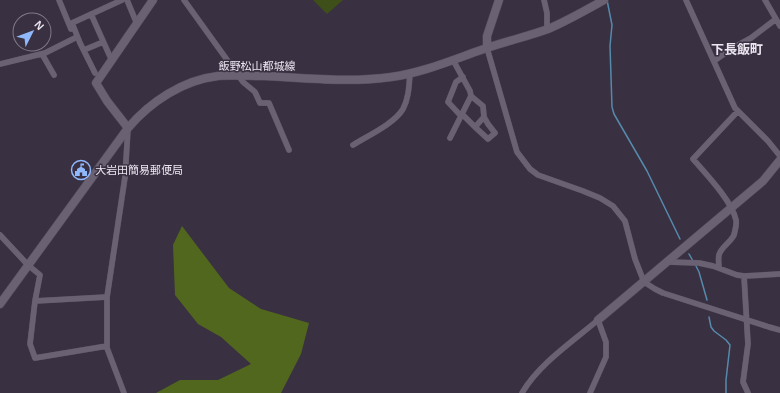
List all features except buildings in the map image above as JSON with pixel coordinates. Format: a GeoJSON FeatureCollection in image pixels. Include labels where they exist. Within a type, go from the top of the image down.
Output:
{"type":"FeatureCollection","features":[{"type":"Feature","properties":{"kind":"main road"},"geometry":{"type":"LineString","coordinates":[[128,128],[107,101],[96,83],[152,0]]}},
{"type":"Feature","properties":{"kind":"main road"},"geometry":{"type":"LineString","coordinates":[[487,48],[487,36],[499,0]]}},
{"type":"Feature","properties":{"kind":"main road","name":"飯野松山都城線"},"geometry":{"type":"LineString","coordinates":[[0,304],[128,128],[163,97],[179,88],[206,78],[218,76],[238,75],[356,80],[391,77],[428,68],[547,29],[604,0]]}},
{"type":"Feature","properties":{"kind":"main road"},"geometry":{"type":"LineString","coordinates":[[598,320],[763,181],[780,160]]}},
{"type":"Feature","properties":{"kind":"street"},"geometry":{"type":"LineString","coordinates":[[59,0],[74,38],[96,83]]}},
{"type":"Feature","properties":{"kind":"street"},"geometry":{"type":"LineString","coordinates":[[95,73],[72,23],[122,0]]}},
{"type":"Feature","properties":{"kind":"street"},"geometry":{"type":"LineString","coordinates":[[127,0],[137,24]]}},
{"type":"Feature","properties":{"kind":"street"},"geometry":{"type":"LineString","coordinates":[[184,0],[243,82],[255,92],[260,103],[269,103],[289,150]]}},
{"type":"Feature","properties":{"kind":"street"},"geometry":{"type":"LineString","coordinates":[[544,0],[547,13],[547,29]]}},
{"type":"Feature","properties":{"kind":"street"},"geometry":{"type":"LineString","coordinates":[[686,0],[707,50],[714,61],[735,108],[780,156]]}},
{"type":"Feature","properties":{"kind":"street"},"geometry":{"type":"LineString","coordinates":[[765,0],[780,26]]}},
{"type":"Feature","properties":{"kind":"street"},"geometry":{"type":"LineString","coordinates":[[91,14],[112,61]]}},
{"type":"Feature","properties":{"kind":"street"},"geometry":{"type":"LineString","coordinates":[[714,61],[731,49],[751,38],[776,19]]}},
{"type":"Feature","properties":{"kind":"street"},"geometry":{"type":"LineString","coordinates":[[0,64],[42,54],[74,38]]}},
{"type":"Feature","properties":{"kind":"street"},"geometry":{"type":"LineString","coordinates":[[84,50],[103,42]]}},
{"type":"Feature","properties":{"kind":"street"},"geometry":{"type":"LineString","coordinates":[[487,48],[518,152],[524,163],[538,175],[600,198],[613,206],[625,221],[635,259],[644,282],[663,293],[780,330]]}},
{"type":"Feature","properties":{"kind":"street"},"geometry":{"type":"LineString","coordinates":[[42,54],[54,75]]}},
{"type":"Feature","properties":{"kind":"street"},"geometry":{"type":"LineString","coordinates":[[452,60],[463,78],[470,91],[471,96],[482,106],[484,117],[495,133],[488,139],[448,102],[456,82],[463,78]]}},
{"type":"Feature","properties":{"kind":"street"},"geometry":{"type":"LineString","coordinates":[[353,145],[390,122],[403,109],[408,93],[410,73]]}},
{"type":"Feature","properties":{"kind":"street"},"geometry":{"type":"LineString","coordinates":[[450,138],[471,96]]}},
{"type":"Feature","properties":{"kind":"street"},"geometry":{"type":"LineString","coordinates":[[719,268],[719,256],[721,251],[732,239],[736,228],[736,221],[731,208],[711,179],[693,159],[738,111]]}},
{"type":"Feature","properties":{"kind":"street"},"geometry":{"type":"LineString","coordinates":[[475,127],[484,117]]}},
{"type":"Feature","properties":{"kind":"street"},"geometry":{"type":"LineString","coordinates":[[124,393],[107,346],[107,297],[124,177],[128,128]]}},
{"type":"Feature","properties":{"kind":"street"},"geometry":{"type":"LineString","coordinates":[[0,235],[40,276],[35,301],[30,344],[35,358],[107,346]]}},
{"type":"Feature","properties":{"kind":"street"},"geometry":{"type":"LineString","coordinates":[[668,262],[699,263],[744,276],[780,274]]}},
{"type":"Feature","properties":{"kind":"street"},"geometry":{"type":"LineString","coordinates":[[744,276],[748,344],[743,382],[748,393]]}},
{"type":"Feature","properties":{"kind":"street"},"geometry":{"type":"LineString","coordinates":[[35,301],[107,297]]}},
{"type":"Feature","properties":{"kind":"street"},"geometry":{"type":"LineString","coordinates":[[522,393],[527,384],[540,369],[598,320],[606,342],[606,356],[590,393]]}},
{"type":"Feature","properties":{"kind":"green space"},"geometry":{"type":"Polygon","coordinates":[[[313,0],[343,0],[327,14],[313,0]]]}},
{"type":"Feature","properties":{"kind":"green space"},"geometry":{"type":"Polygon","coordinates":[[[182,226],[229,288],[261,309],[309,323],[301,354],[281,393],[156,393],[180,380],[218,380],[251,364],[221,337],[198,324],[175,295],[173,245],[182,226]]]}},
{"type":"Feature","properties":{"kind":"waterway"},"geometry":{"type":"LineString","coordinates":[[607,0],[612,25],[610,46],[612,107],[614,114],[647,171],[680,239]]}},
{"type":"Feature","properties":{"kind":"waterway"},"geometry":{"type":"LineString","coordinates":[[689,254],[693,261]]}},
{"type":"Feature","properties":{"kind":"waterway"},"geometry":{"type":"LineString","coordinates":[[695,264],[699,272],[707,300]]}},
{"type":"Feature","properties":{"kind":"waterway"},"geometry":{"type":"LineString","coordinates":[[709,317],[711,327],[730,345],[726,393]]}},
{"type":"Feature","properties":{"kind":"place","name":"大岩田簡易郵便局"},"geometry":{"type":"Point","coordinates":[81,170]}},
{"type":"Feature","properties":{"kind":"district","name":"下長飯町"},"geometry":{"type":"Point","coordinates":[737,49]}}]}
